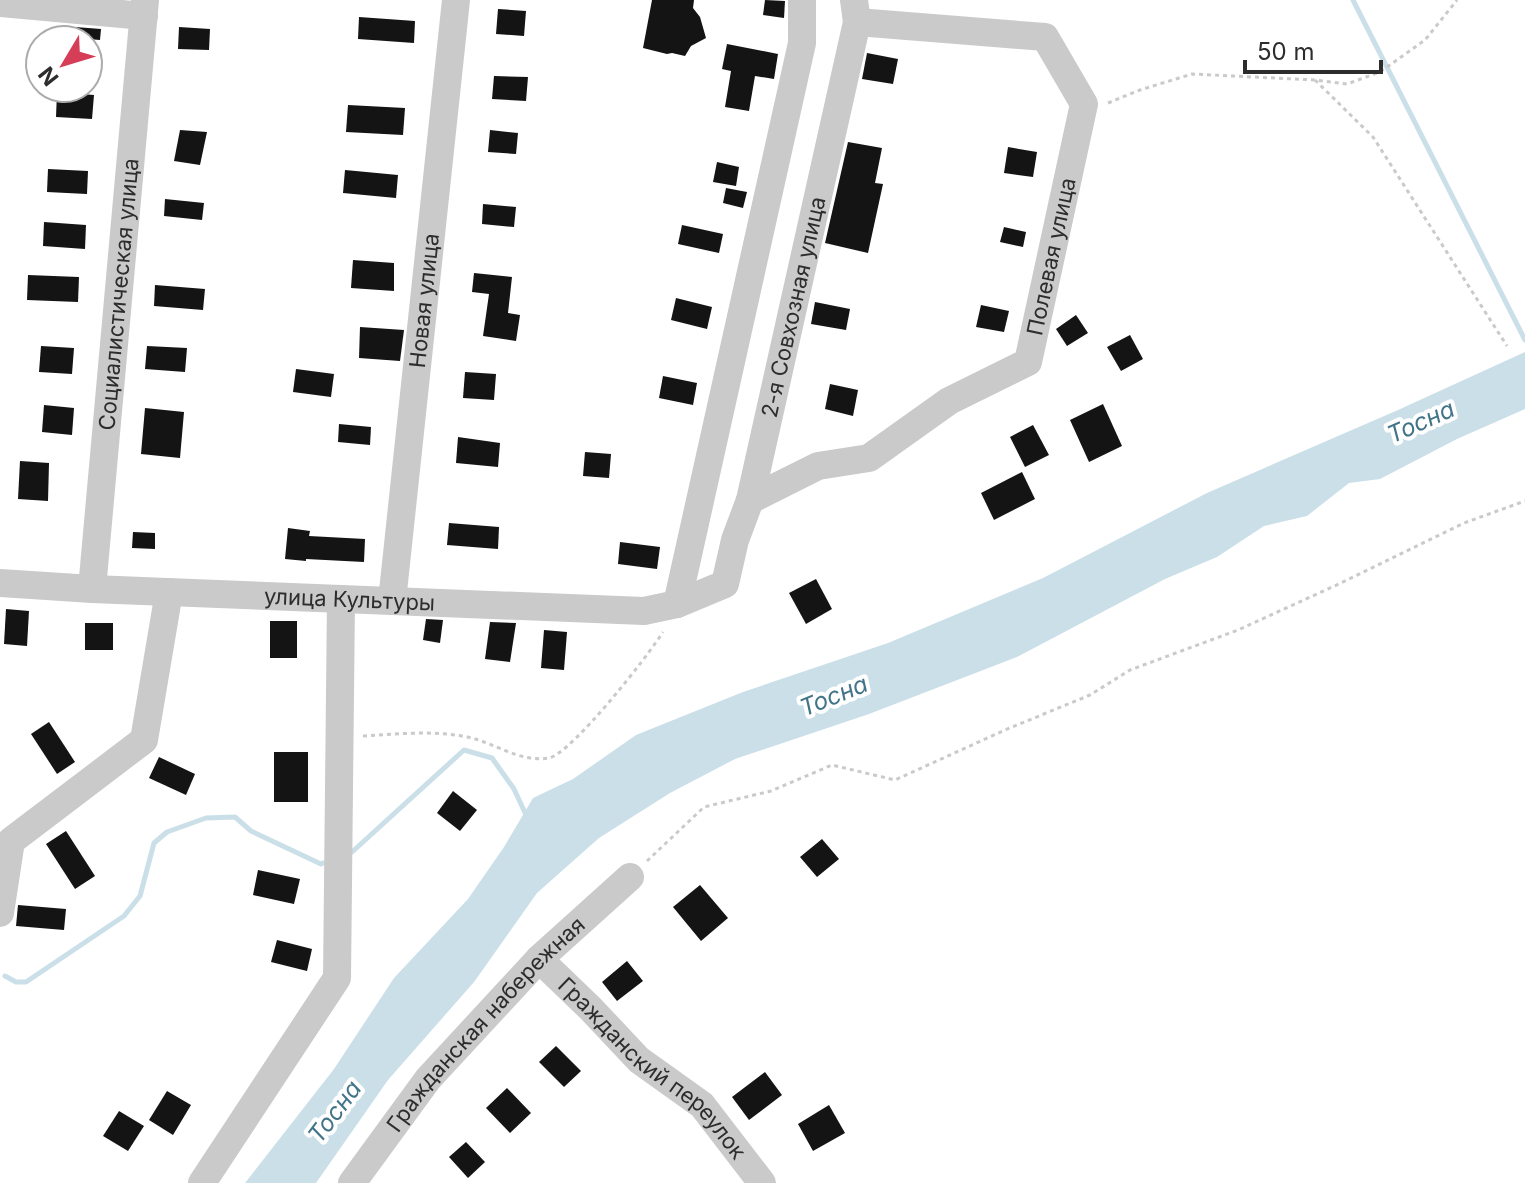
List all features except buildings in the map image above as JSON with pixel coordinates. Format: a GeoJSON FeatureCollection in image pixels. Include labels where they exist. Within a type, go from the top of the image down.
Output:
{"type":"FeatureCollection","features":[{"type":"Feature","properties":{"kind":"street","name":"Новая улица"},"geometry":{"type":"LineString","coordinates":[[392,601],[456,0]]}},
{"type":"Feature","properties":{"kind":"street"},"geometry":{"type":"LineString","coordinates":[[688,600],[802,43],[802,0]]}},
{"type":"Feature","properties":{"kind":"street"},"geometry":{"type":"LineString","coordinates":[[0,3],[144,8]]}},
{"type":"Feature","properties":{"kind":"street","name":"Социалистическая улица"},"geometry":{"type":"LineString","coordinates":[[92,589],[144,8]]}},
{"type":"Feature","properties":{"kind":"street"},"geometry":{"type":"LineString","coordinates":[[856,11],[1045,37],[1084,104]]}},
{"type":"Feature","properties":{"kind":"street","name":"2-я Совхозная улица"},"geometry":{"type":"LineString","coordinates":[[688,600],[725,584],[735,540],[750,500],[856,11]]}},
{"type":"Feature","properties":{"kind":"street","name":"Полевая улица"},"geometry":{"type":"LineString","coordinates":[[750,500],[818,466],[869,458],[949,401],[1028,362],[1084,104]]}},
{"type":"Feature","properties":{"kind":"street","name":"улица Культуры"},"geometry":{"type":"LineString","coordinates":[[0,583],[644,611],[688,600]]}},
{"type":"Feature","properties":{"kind":"street"},"geometry":{"type":"LineString","coordinates":[[0,913],[11,841],[144,740],[169,592]]}},
{"type":"Feature","properties":{"kind":"street"},"geometry":{"type":"LineString","coordinates":[[202,1183],[337,978],[341,599]]}},
{"type":"Feature","properties":{"kind":"street","name":"Гражданская набережная"},"geometry":{"type":"LineString","coordinates":[[352,1183],[428,1079],[539,959],[630,877]]}},
{"type":"Feature","properties":{"kind":"street","name":"Гражданский переулок"},"geometry":{"type":"LineString","coordinates":[[539,959],[639,1060],[702,1105],[762,1183]]}},
{"type":"Feature","properties":{"kind":"path"},"geometry":{"type":"LineString","coordinates":[[1084,104],[1111,103],[1140,90],[1192,74],[1347,84],[1380,72],[1425,40],[1457,0]]}},
{"type":"Feature","properties":{"kind":"path"},"geometry":{"type":"LineString","coordinates":[[1315,80],[1373,137],[1507,346]]}},
{"type":"Feature","properties":{"kind":"path"},"geometry":{"type":"LineString","coordinates":[[630,877],[704,807],[771,791],[832,765],[895,780],[1090,695],[1130,670],[1238,630],[1464,523],[1525,501]]}},
{"type":"Feature","properties":{"kind":"path"},"geometry":{"type":"LineString","coordinates":[[339,737],[444,733],[470,738],[522,757],[549,758],[574,739],[637,668],[688,600]]}},
{"type":"Feature","properties":{"kind":"water","name":"Тосна"},"geometry":{"type":"Polygon","coordinates":[[[1525,352],[1525,409],[1457,439],[1380,479],[1349,483],[1307,516],[1264,526],[1217,557],[1165,579],[1017,657],[869,714],[735,759],[670,793],[599,838],[537,893],[474,982],[388,1080],[316,1183],[245,1183],[334,1069],[394,978],[468,899],[533,798],[573,779],[636,735],[743,692],[888,643],[1043,578],[1207,493],[1525,352]]]}},
{"type":"Feature","properties":{"kind":"waterway"},"geometry":{"type":"LineString","coordinates":[[1353,0],[1525,340]]}},
{"type":"Feature","properties":{"kind":"waterway"},"geometry":{"type":"LineString","coordinates":[[352,852],[464,750],[492,758],[514,789],[527,817]]}},
{"type":"Feature","properties":{"kind":"waterway"},"geometry":{"type":"LineString","coordinates":[[5,976],[16,982],[26,982],[124,916],[140,896],[154,843],[167,832],[206,818],[235,817],[251,831],[323,863]]}}]}
